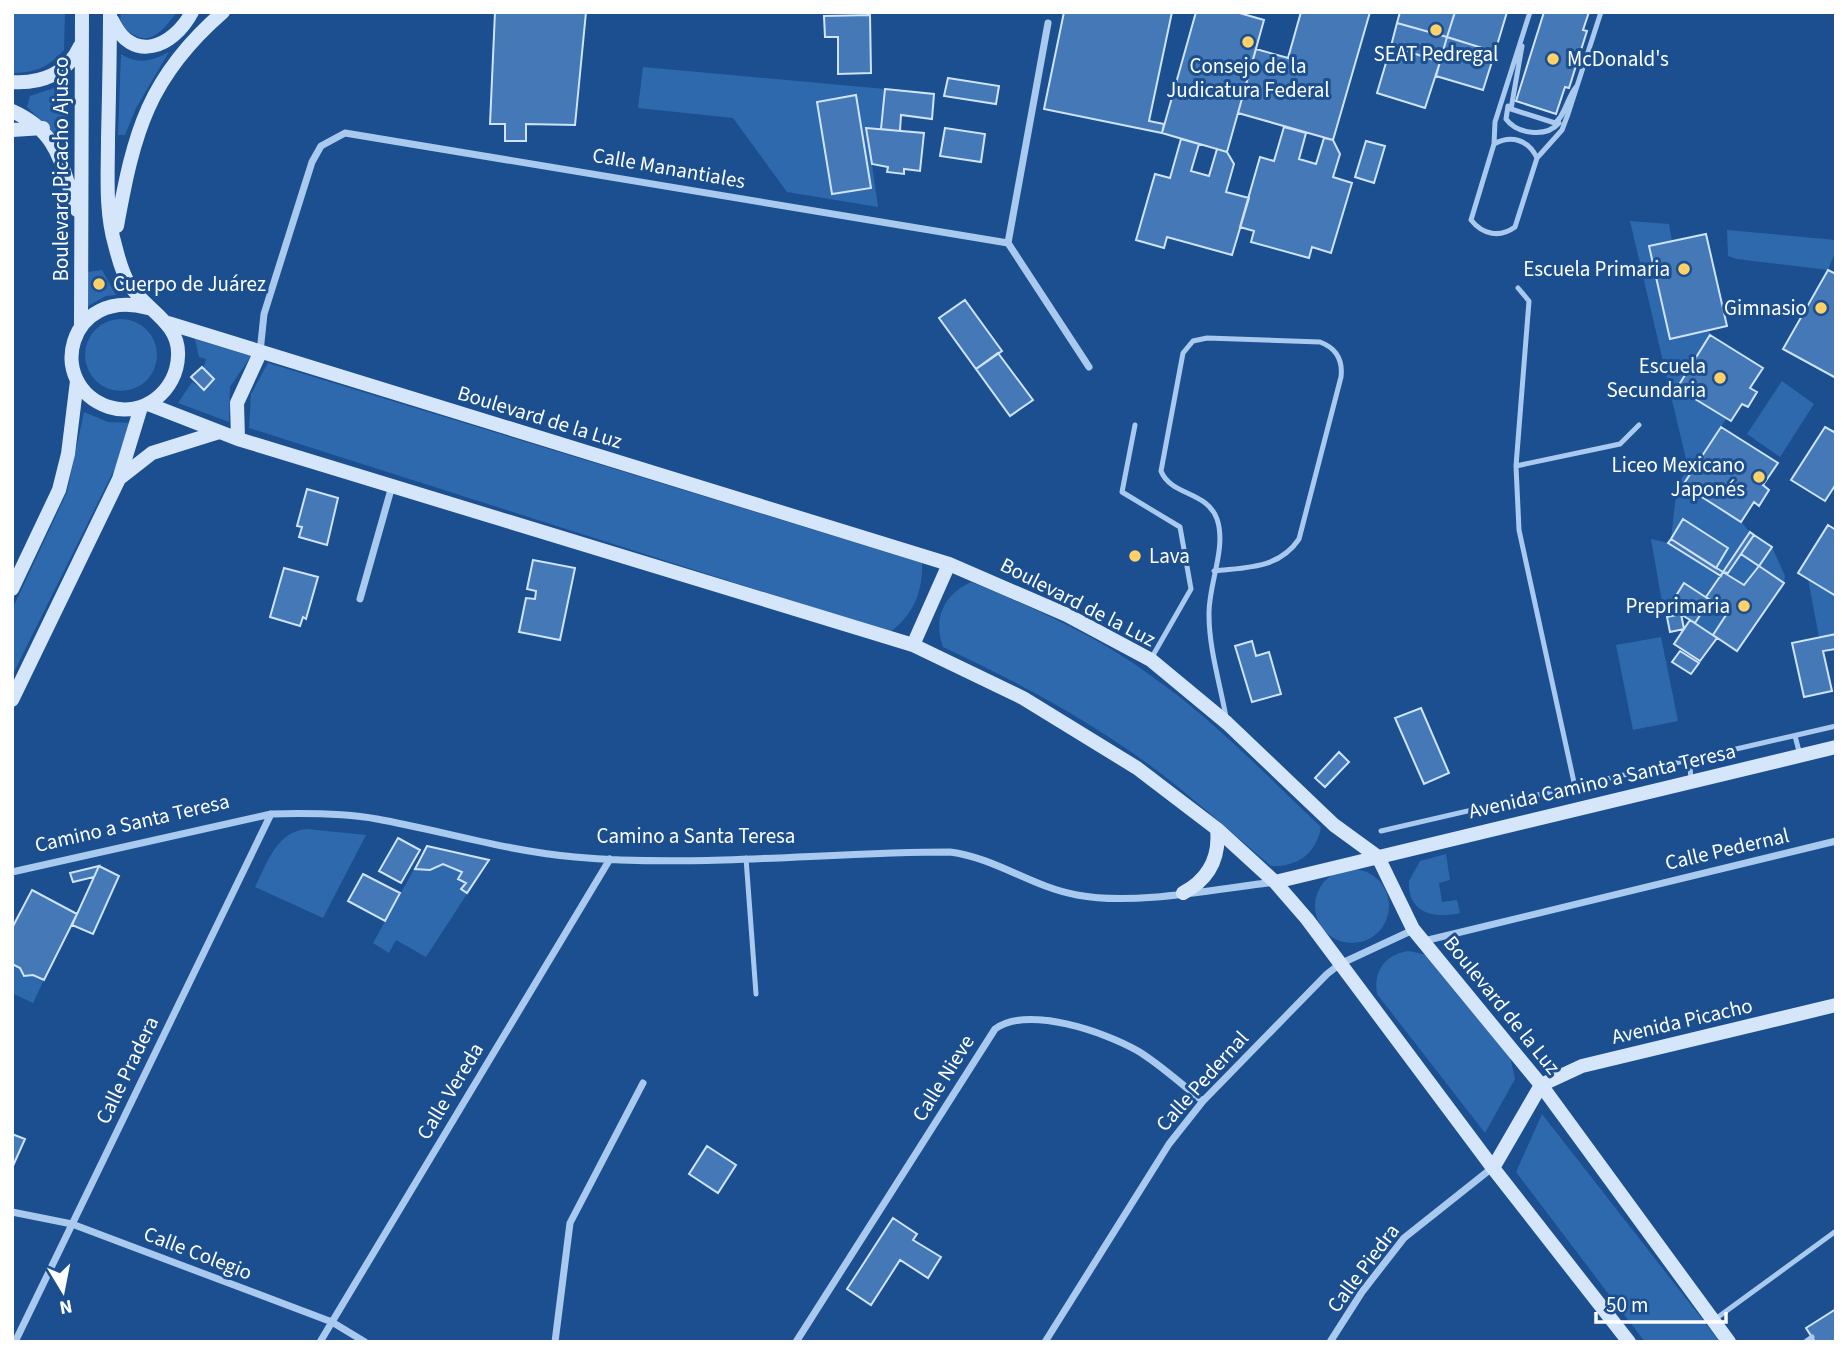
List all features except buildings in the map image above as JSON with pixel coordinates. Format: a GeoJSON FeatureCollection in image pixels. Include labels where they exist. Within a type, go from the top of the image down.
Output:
{"type":"FeatureCollection","features":[{"type":"Feature","properties":{"kind":"street","name":"Boulevard Picacho Ajusco"},"geometry":{"type":"LineString","coordinates":[[81,326],[82,12]]}},
{"type":"Feature","properties":{"kind":"street"},"geometry":{"type":"LineString","coordinates":[[110,13],[123,39],[145,46],[167,41],[185,24],[192,12]]}},
{"type":"Feature","properties":{"kind":"street"},"geometry":{"type":"LineString","coordinates":[[114,242],[123,191],[145,109],[170,66],[223,12]]}},
{"type":"Feature","properties":{"kind":"street"},"geometry":{"type":"LineString","coordinates":[[12,700],[119,479],[145,405],[162,395],[177,368],[179,352],[168,323],[148,308],[128,284],[114,242],[108,190],[110,13]]}},
{"type":"Feature","properties":{"kind":"street"},"geometry":{"type":"LineString","coordinates":[[1048,23],[1008,243],[1089,367]]}},
{"type":"Feature","properties":{"kind":"street"},"geometry":{"type":"LineString","coordinates":[[12,82],[34,82],[61,71],[70,64],[82,41]]}},
{"type":"Feature","properties":{"kind":"street"},"geometry":{"type":"LineString","coordinates":[[12,111],[43,128],[61,158],[82,222]]}},
{"type":"Feature","properties":{"kind":"street"},"geometry":{"type":"LineString","coordinates":[[12,130],[43,128]]}},
{"type":"Feature","properties":{"kind":"street","name":"Calle Manantiales"},"geometry":{"type":"LineString","coordinates":[[260,353],[264,314],[312,162],[321,146],[345,133],[1008,243]]}},
{"type":"Feature","properties":{"kind":"street"},"geometry":{"type":"LineString","coordinates":[[12,589],[59,490],[68,454],[78,381],[72,352],[81,326],[94,312],[111,304],[130,303],[148,308]]}},
{"type":"Feature","properties":{"kind":"street","name":"Boulevard de la Luz"},"geometry":{"type":"LineString","coordinates":[[168,323],[949,564],[1067,615],[1151,660],[1227,723],[1306,800],[1378,857],[1413,929],[1541,1085],[1729,1342]]}},
{"type":"Feature","properties":{"kind":"street"},"geometry":{"type":"LineString","coordinates":[[238,439],[237,403],[260,353]]}},
{"type":"Feature","properties":{"kind":"street"},"geometry":{"type":"LineString","coordinates":[[78,381],[97,401],[110,407],[145,405],[238,439],[913,645],[1023,698],[1074,727],[1137,768],[1217,829],[1275,882],[1629,1342]]}},
{"type":"Feature","properties":{"kind":"street"},"geometry":{"type":"LineString","coordinates":[[119,479],[152,453],[219,432]]}},
{"type":"Feature","properties":{"kind":"street"},"geometry":{"type":"LineString","coordinates":[[360,599],[392,486]]}},
{"type":"Feature","properties":{"kind":"street"},"geometry":{"type":"LineString","coordinates":[[913,645],[949,564]]}},
{"type":"Feature","properties":{"kind":"street","name":"Avenida Camino a Santa Teresa"},"geometry":{"type":"LineString","coordinates":[[1378,857],[1836,747]]}},
{"type":"Feature","properties":{"kind":"street","name":"Camino a Santa Teresa"},"geometry":{"type":"LineString","coordinates":[[12,872],[271,814],[376,819],[506,848],[610,859],[950,852],[982,858],[1047,887],[1076,895],[1107,899],[1275,882],[1378,857]]}},
{"type":"Feature","properties":{"kind":"street","name":"Calle Pradera"},"geometry":{"type":"LineString","coordinates":[[15,1342],[271,814]]}},
{"type":"Feature","properties":{"kind":"street"},"geometry":{"type":"LineString","coordinates":[[1183,893],[1210,869],[1217,849],[1217,829]]}},
{"type":"Feature","properties":{"kind":"street","name":"Calle Pedernal"},"geometry":{"type":"LineString","coordinates":[[1423,941],[1836,841]]}},
{"type":"Feature","properties":{"kind":"street","name":"Calle Vereda"},"geometry":{"type":"LineString","coordinates":[[320,1342],[610,859]]}},
{"type":"Feature","properties":{"kind":"street","name":"Calle Pedernal"},"geometry":{"type":"LineString","coordinates":[[1045,1342],[1162,1154],[1203,1101],[1340,964],[1413,929]]}},
{"type":"Feature","properties":{"kind":"street","name":"Avenida Picacho"},"geometry":{"type":"LineString","coordinates":[[1541,1085],[1582,1066],[1836,1005]]}},
{"type":"Feature","properties":{"kind":"street","name":"Calle Nieve"},"geometry":{"type":"LineString","coordinates":[[796,1342],[995,1029],[1002,1024],[1031,1018],[1107,1038],[1140,1052],[1203,1101]]}},
{"type":"Feature","properties":{"kind":"street"},"geometry":{"type":"LineString","coordinates":[[555,1342],[570,1223],[643,1083]]}},
{"type":"Feature","properties":{"kind":"street"},"geometry":{"type":"LineString","coordinates":[[1493,1168],[1541,1085]]}},
{"type":"Feature","properties":{"kind":"street","name":"Calle Piedra"},"geometry":{"type":"LineString","coordinates":[[1330,1342],[1362,1292],[1404,1238],[1493,1168]]}},
{"type":"Feature","properties":{"kind":"street","name":"Calle Colegio"},"geometry":{"type":"LineString","coordinates":[[12,1212],[72,1224],[332,1322],[365,1342]]}},
{"type":"Feature","properties":{"kind":"lane"},"geometry":{"type":"LineString","coordinates":[[1530,12],[1495,122],[1494,144],[1471,220],[1476,226],[1490,233],[1504,233],[1515,226],[1537,158],[1562,130],[1601,12]]}},
{"type":"Feature","properties":{"kind":"lane"},"geometry":{"type":"LineString","coordinates":[[1522,40],[1522,58],[1506,116],[1513,126],[1540,134],[1555,127],[1567,97],[1577,86]]}},
{"type":"Feature","properties":{"kind":"lane"},"geometry":{"type":"LineString","coordinates":[[1509,103],[1513,110],[1548,123],[1560,120]]}},
{"type":"Feature","properties":{"kind":"lane"},"geometry":{"type":"LineString","coordinates":[[1494,144],[1510,138],[1518,139],[1530,146],[1537,158]]}},
{"type":"Feature","properties":{"kind":"lane"},"geometry":{"type":"LineString","coordinates":[[1518,288],[1529,301],[1516,466],[1519,530],[1575,787]]}},
{"type":"Feature","properties":{"kind":"lane"},"geometry":{"type":"LineString","coordinates":[[1214,571],[1269,564],[1287,553],[1299,539],[1341,377],[1338,356],[1327,345],[1320,342],[1207,338],[1193,341],[1183,352],[1161,471],[1171,484],[1201,499],[1214,513],[1219,530],[1214,571],[1209,616],[1227,723]]}},
{"type":"Feature","properties":{"kind":"lane"},"geometry":{"type":"LineString","coordinates":[[1135,425],[1122,492],[1180,527],[1191,589],[1151,660]]}},
{"type":"Feature","properties":{"kind":"lane"},"geometry":{"type":"LineString","coordinates":[[1516,466],[1620,444],[1639,425]]}},
{"type":"Feature","properties":{"kind":"lane"},"geometry":{"type":"LineString","coordinates":[[1381,831],[1836,726]]}},
{"type":"Feature","properties":{"kind":"lane"},"geometry":{"type":"LineString","coordinates":[[1795,736],[1800,755]]}},
{"type":"Feature","properties":{"kind":"lane"},"geometry":{"type":"LineString","coordinates":[[1691,780],[1690,766],[1696,759]]}},
{"type":"Feature","properties":{"kind":"lane"},"geometry":{"type":"LineString","coordinates":[[746,858],[756,994]]}},
{"type":"Feature","properties":{"kind":"lane"},"geometry":{"type":"LineString","coordinates":[[1713,1320],[1836,1231]]}},
{"type":"Feature","properties":{"kind":"lane"},"geometry":{"type":"LineString","coordinates":[[1805,1342],[1812,1337]]}},
{"type":"Feature","properties":{"kind":"shaded area"},"geometry":{"type":"Polygon","coordinates":[[[12,12],[65,12],[64,50],[41,68],[12,73],[12,12]]]}},
{"type":"Feature","properties":{"kind":"shaded area"},"geometry":{"type":"Polygon","coordinates":[[[121,12],[177,12],[157,34],[144,38],[137,37],[120,24],[121,12]]]}},
{"type":"Feature","properties":{"kind":"shaded area"},"geometry":{"type":"Polygon","coordinates":[[[169,52],[136,108],[125,135],[118,135],[121,54],[139,61],[157,58],[169,52]]]}},
{"type":"Feature","properties":{"kind":"shaded area"},"geometry":{"type":"Polygon","coordinates":[[[643,67],[885,89],[881,129],[867,129],[878,207],[787,192],[733,118],[638,108],[643,67]]]}},
{"type":"Feature","properties":{"kind":"shaded area"},"geometry":{"type":"Polygon","coordinates":[[[66,84],[66,155],[54,133],[27,107],[30,96],[66,84]]]}},
{"type":"Feature","properties":{"kind":"shaded area"},"geometry":{"type":"Polygon","coordinates":[[[1630,221],[1669,224],[1672,241],[1649,247],[1670,339],[1709,330],[1710,335],[1677,388],[1726,419],[1683,485],[1741,522],[1750,532],[1723,572],[1716,568],[1728,548],[1684,520],[1671,539],[1677,486],[1688,468],[1630,221]]]}},
{"type":"Feature","properties":{"kind":"shaded area"},"geometry":{"type":"Polygon","coordinates":[[[1727,230],[1836,240],[1836,250],[1828,270],[1737,259],[1728,256],[1727,230]]]}},
{"type":"Feature","properties":{"kind":"shaded area"},"geometry":{"type":"Polygon","coordinates":[[[102,270],[116,295],[106,296],[88,306],[88,272],[102,270]]]}},
{"type":"Feature","properties":{"kind":"shaded area"},"geometry":{"type":"Polygon","coordinates":[[[121,319],[141,325],[151,335],[157,355],[151,375],[141,385],[121,391],[101,385],[91,375],[85,355],[91,335],[101,325],[121,319]]]}},
{"type":"Feature","properties":{"kind":"shaded area"},"geometry":{"type":"Polygon","coordinates":[[[195,339],[251,356],[230,387],[229,422],[178,403],[192,382],[204,390],[214,380],[203,369],[206,359],[199,357],[195,339]]]}},
{"type":"Feature","properties":{"kind":"shaded area"},"geometry":{"type":"Polygon","coordinates":[[[268,363],[922,563],[921,584],[915,602],[905,618],[890,632],[249,428],[251,394],[268,363]]]}},
{"type":"Feature","properties":{"kind":"shaded area"},"geometry":{"type":"Polygon","coordinates":[[[1782,381],[1814,404],[1780,457],[1747,434],[1782,381]]]}},
{"type":"Feature","properties":{"kind":"shaded area"},"geometry":{"type":"Polygon","coordinates":[[[84,412],[108,422],[133,423],[116,466],[12,676],[12,610],[67,492],[84,412]]]}},
{"type":"Feature","properties":{"kind":"shaded area"},"geometry":{"type":"Polygon","coordinates":[[[1651,539],[1668,543],[1721,576],[1706,597],[1684,584],[1669,607],[1663,608],[1651,539]]]}},
{"type":"Feature","properties":{"kind":"shaded area"},"geometry":{"type":"Polygon","coordinates":[[[1772,547],[1785,576],[1784,583],[1759,567],[1744,585],[1728,573],[1741,554],[1759,566],[1772,547]]]}},
{"type":"Feature","properties":{"kind":"shaded area"},"geometry":{"type":"Polygon","coordinates":[[[1808,579],[1836,596],[1836,634],[1819,637],[1808,579]]]}},
{"type":"Feature","properties":{"kind":"shaded area"},"geometry":{"type":"Polygon","coordinates":[[[971,582],[1086,635],[1173,692],[1238,748],[1321,827],[1315,845],[1297,861],[1271,866],[1173,783],[1119,744],[1033,692],[943,647],[939,627],[943,609],[953,594],[971,582]]]}},
{"type":"Feature","properties":{"kind":"shaded area"},"geometry":{"type":"Polygon","coordinates":[[[1710,600],[1728,612],[1713,635],[1695,623],[1710,600]]]}},
{"type":"Feature","properties":{"kind":"shaded area"},"geometry":{"type":"Polygon","coordinates":[[[1661,637],[1678,721],[1633,730],[1616,645],[1661,637]]]}},
{"type":"Feature","properties":{"kind":"shaded area"},"geometry":{"type":"Polygon","coordinates":[[[307,829],[366,835],[323,918],[255,887],[280,842],[296,831],[307,829]]]}},
{"type":"Feature","properties":{"kind":"shaded area"},"geometry":{"type":"Polygon","coordinates":[[[427,846],[489,860],[426,957],[396,940],[389,953],[373,943],[427,846]]]}},
{"type":"Feature","properties":{"kind":"shaded area"},"geometry":{"type":"Polygon","coordinates":[[[1446,854],[1450,880],[1439,883],[1442,902],[1457,900],[1460,913],[1432,914],[1417,907],[1412,900],[1409,881],[1420,861],[1446,854]]]}},
{"type":"Feature","properties":{"kind":"shaded area"},"geometry":{"type":"Polygon","coordinates":[[[1345,869],[1359,869],[1373,875],[1383,885],[1389,906],[1387,920],[1373,937],[1359,943],[1345,943],[1331,937],[1321,927],[1315,913],[1315,899],[1321,885],[1331,875],[1345,869]]]}},
{"type":"Feature","properties":{"kind":"shaded area"},"geometry":{"type":"Polygon","coordinates":[[[1409,951],[1427,955],[1509,1052],[1515,1079],[1485,1133],[1377,994],[1377,978],[1383,965],[1394,956],[1409,951]]]}},
{"type":"Feature","properties":{"kind":"shaded area"},"geometry":{"type":"Polygon","coordinates":[[[12,964],[20,968],[24,976],[33,975],[44,980],[33,1003],[12,993],[12,964]]]}},
{"type":"Feature","properties":{"kind":"shaded area"},"geometry":{"type":"Polygon","coordinates":[[[1542,1114],[1720,1342],[1645,1342],[1516,1172],[1542,1114]]]}},
{"type":"Feature","properties":{"kind":"place","name":"SEAT Pedregal"},"geometry":{"type":"Point","coordinates":[1436,30]}},
{"type":"Feature","properties":{"kind":"place","name":"Consejo de la Judicatura Federal"},"geometry":{"type":"Point","coordinates":[1248,42]}},
{"type":"Feature","properties":{"kind":"place","name":"McDonald's"},"geometry":{"type":"Point","coordinates":[1553,59]}},
{"type":"Feature","properties":{"kind":"place","name":"Escuela Primaria"},"geometry":{"type":"Point","coordinates":[1684,269]}},
{"type":"Feature","properties":{"kind":"place","name":"Cuerpo de Juárez"},"geometry":{"type":"Point","coordinates":[99,284]}},
{"type":"Feature","properties":{"kind":"place","name":"Gimnasio"},"geometry":{"type":"Point","coordinates":[1821,308]}},
{"type":"Feature","properties":{"kind":"place","name":"Escuela Secundaria"},"geometry":{"type":"Point","coordinates":[1720,378]}},
{"type":"Feature","properties":{"kind":"place","name":"Liceo Mexicano Japonés"},"geometry":{"type":"Point","coordinates":[1759,477]}},
{"type":"Feature","properties":{"kind":"place","name":"Lava"},"geometry":{"type":"Point","coordinates":[1135,556]}},
{"type":"Feature","properties":{"kind":"place","name":"Preprimaria"},"geometry":{"type":"Point","coordinates":[1744,606]}}]}
